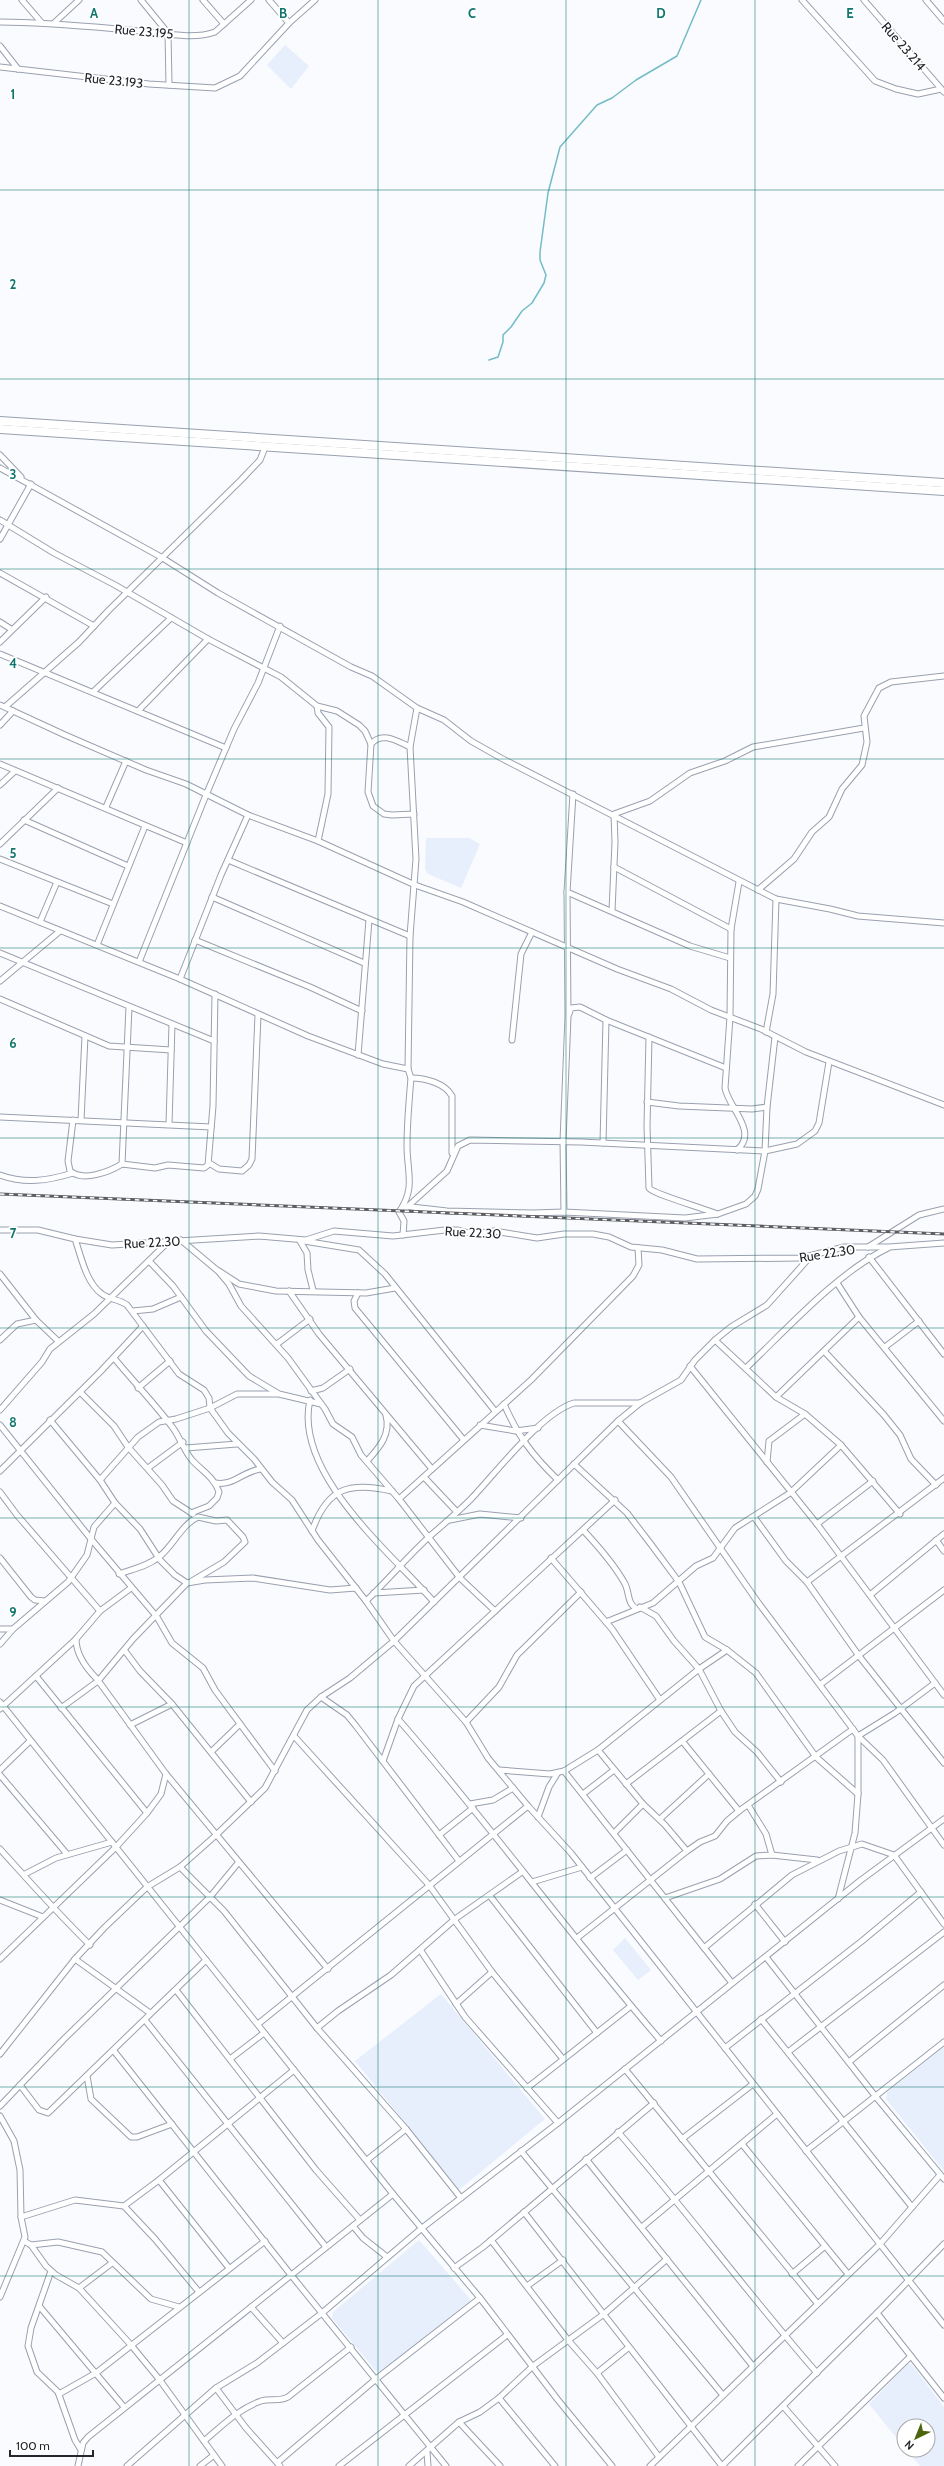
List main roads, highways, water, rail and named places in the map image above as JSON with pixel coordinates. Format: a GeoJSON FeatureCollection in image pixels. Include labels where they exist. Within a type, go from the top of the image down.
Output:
{"type":"FeatureCollection","features":[{"type":"Feature","properties":{"kind":"main road"},"geometry":{"type":"LineString","coordinates":[[0,421],[944,483]]}},
{"type":"Feature","properties":{"kind":"main road"},"geometry":{"type":"LineString","coordinates":[[0,429],[266,445],[944,491]]}},
{"type":"Feature","properties":{"kind":"waterway"},"geometry":{"type":"LineString","coordinates":[[489,360],[498,357],[503,342],[503,335],[511,327],[522,311],[532,303],[544,283],[546,275],[540,260],[540,252],[548,193],[560,147],[597,105],[612,98],[636,80],[677,56],[701,0]]}},
{"type":"Feature","properties":{"kind":"railway"},"geometry":{"type":"LineString","coordinates":[[0,1194],[944,1234]]}}]}
